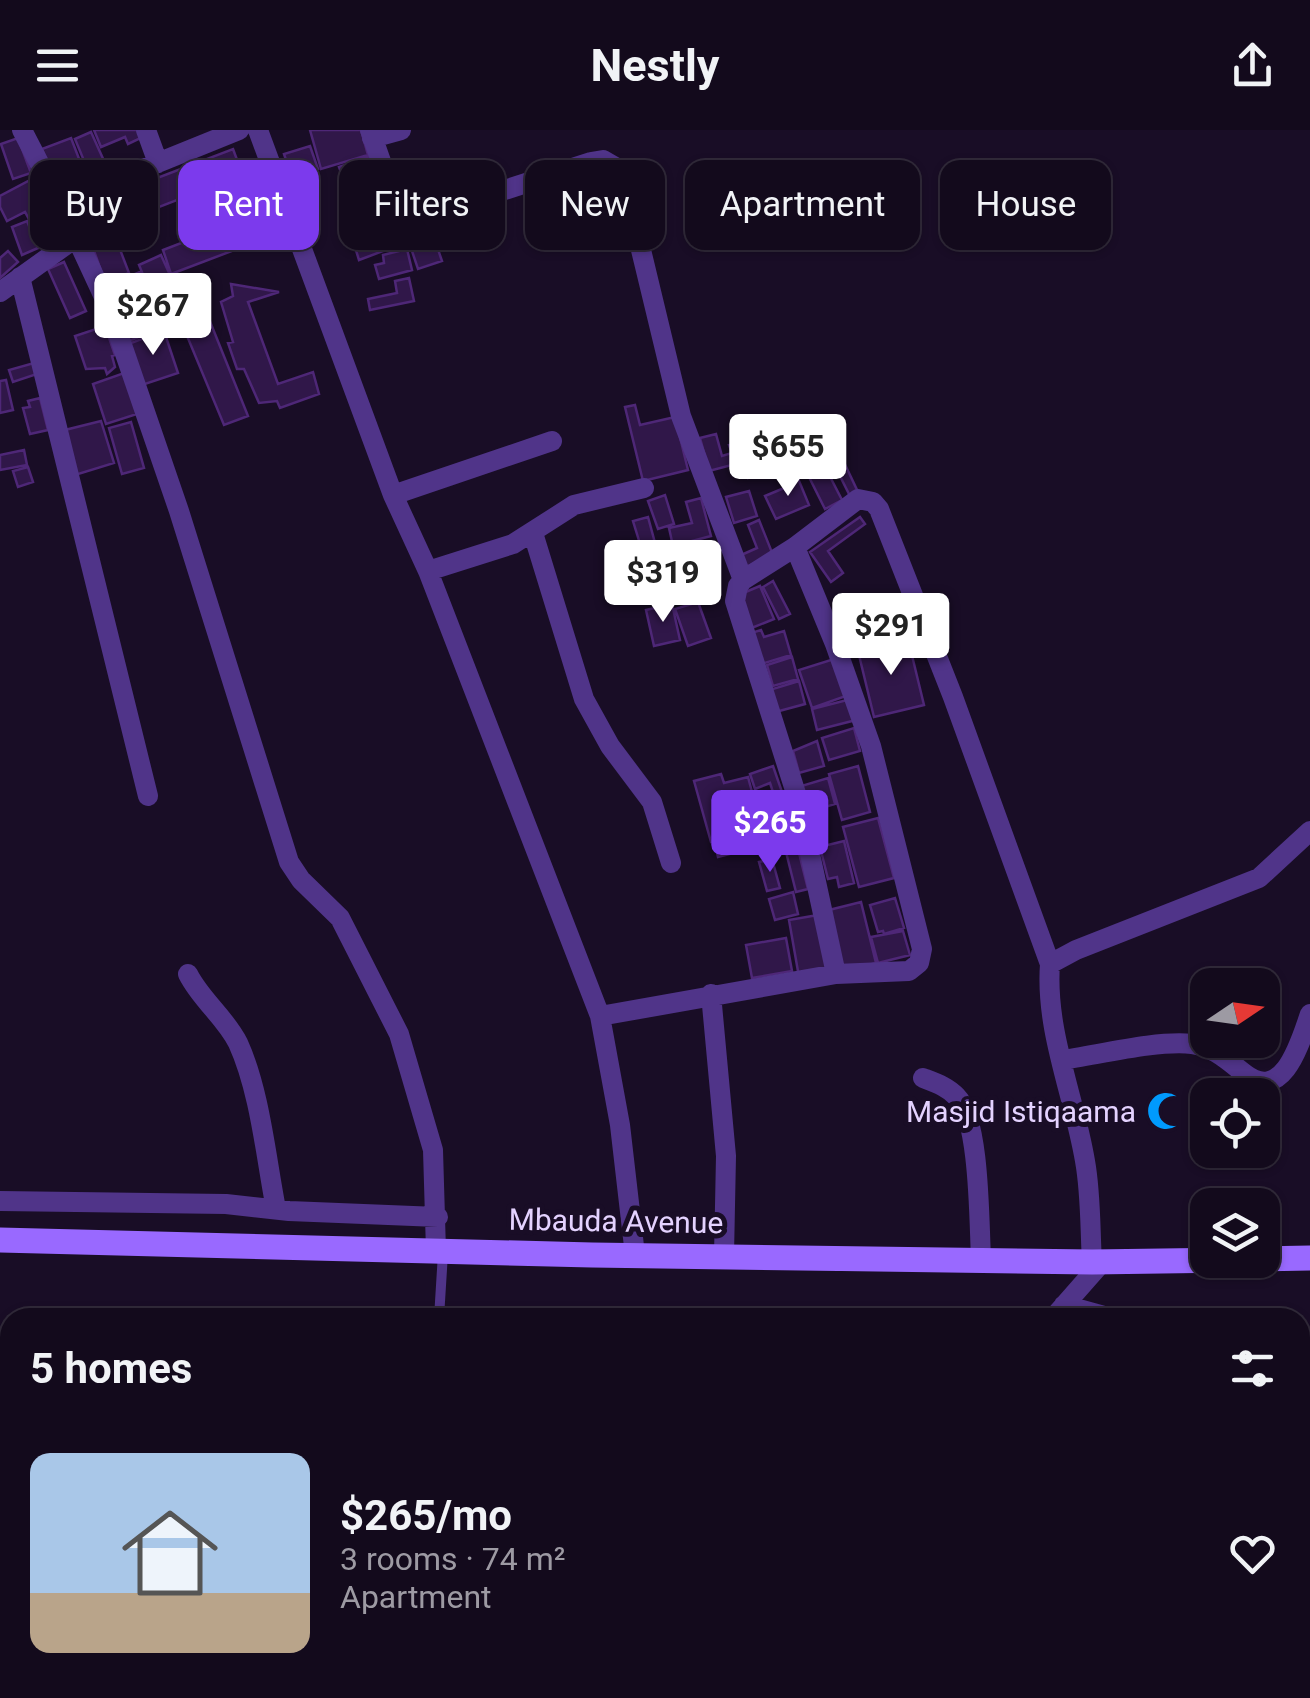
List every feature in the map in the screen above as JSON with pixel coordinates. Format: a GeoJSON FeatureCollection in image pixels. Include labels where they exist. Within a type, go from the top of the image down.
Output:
{"type":"FeatureCollection","features":[{"type":"Feature","properties":{"kind":"street"},"geometry":{"type":"LineString","coordinates":[[22,130],[38,160]]}},
{"type":"Feature","properties":{"kind":"street"},"geometry":{"type":"LineString","coordinates":[[146,130],[157,160]]}},
{"type":"Feature","properties":{"kind":"street"},"geometry":{"type":"LineString","coordinates":[[158,163],[239,130]]}},
{"type":"Feature","properties":{"kind":"street"},"geometry":{"type":"LineString","coordinates":[[258,130],[393,495],[428,571],[600,1016],[620,1125],[635,1255]]}},
{"type":"Feature","properties":{"kind":"street"},"geometry":{"type":"LineString","coordinates":[[400,130],[371,134],[397,207],[415,219],[590,162],[603,160],[622,171],[681,416],[743,580]]}},
{"type":"Feature","properties":{"kind":"street"},"geometry":{"type":"LineString","coordinates":[[0,292],[58,250]]}},
{"type":"Feature","properties":{"kind":"street"},"geometry":{"type":"LineString","coordinates":[[82,250],[110,310],[142,398],[289,862],[301,880],[340,918],[399,1034],[433,1150],[439,1252]]}},
{"type":"Feature","properties":{"kind":"street"},"geometry":{"type":"LineString","coordinates":[[20,277],[148,796]]}},
{"type":"Feature","properties":{"kind":"street"},"geometry":{"type":"LineString","coordinates":[[393,495],[552,441]]}},
{"type":"Feature","properties":{"kind":"street"},"geometry":{"type":"LineString","coordinates":[[428,571],[502,549],[574,505],[644,488]]}},
{"type":"Feature","properties":{"kind":"street"},"geometry":{"type":"LineString","coordinates":[[836,974],[799,803],[736,610],[736,592],[743,580],[858,499],[873,502],[879,508],[1050,964],[1048,989],[1086,1163],[1098,1261],[1060,1308]]}},
{"type":"Feature","properties":{"kind":"street"},"geometry":{"type":"LineString","coordinates":[[533,532],[584,699],[610,746],[652,802],[671,863]]}},
{"type":"Feature","properties":{"kind":"street"},"geometry":{"type":"LineString","coordinates":[[600,1016],[836,974],[909,970],[919,963],[922,949],[871,746],[795,547]]}},
{"type":"Feature","properties":{"kind":"street"},"geometry":{"type":"LineString","coordinates":[[1050,964],[1076,950],[1259,878],[1310,831]]}},
{"type":"Feature","properties":{"kind":"street"},"geometry":{"type":"LineString","coordinates":[[188,974],[239,1046],[276,1210]]}},
{"type":"Feature","properties":{"kind":"street"},"geometry":{"type":"LineString","coordinates":[[711,994],[726,1156],[724,1255]]}},
{"type":"Feature","properties":{"kind":"street"},"geometry":{"type":"LineString","coordinates":[[1062,1060],[1192,1044],[1222,1056],[1248,1078],[1271,1080],[1293,1060],[1310,1014]]}},
{"type":"Feature","properties":{"kind":"street"},"geometry":{"type":"LineString","coordinates":[[924,1078],[960,1099],[967,1114],[975,1158],[981,1258]]}},
{"type":"Feature","properties":{"kind":"street"},"geometry":{"type":"LineString","coordinates":[[0,1201],[226,1204],[438,1217]]}},
{"type":"Feature","properties":{"kind":"street","name":"Mbauda Avenue"},"geometry":{"type":"LineString","coordinates":[[0,1240],[439,1252],[1190,1260]]}},
{"type":"Feature","properties":{"kind":"street"},"geometry":{"type":"LineString","coordinates":[[1280,1259],[1310,1258]]}},
{"type":"Feature","properties":{"kind":"lane"},"geometry":{"type":"LineString","coordinates":[[439,1252],[439,1308]]}},
{"type":"Feature","properties":{"kind":"building"},"geometry":{"type":"Polygon","coordinates":[[[94,130],[140,130],[143,137],[128,144],[125,137],[101,147],[94,130]]]}},
{"type":"Feature","properties":{"kind":"building"},"geometry":{"type":"Polygon","coordinates":[[[310,130],[361,130],[368,155],[339,160],[339,164],[321,169],[310,130]]]}},
{"type":"Feature","properties":{"kind":"building"},"geometry":{"type":"Polygon","coordinates":[[[91,132],[104,160],[84,160],[75,139],[91,132]]]}},
{"type":"Feature","properties":{"kind":"building"},"geometry":{"type":"Polygon","coordinates":[[[18,138],[30,173],[13,179],[1,144],[18,138]]]}},
{"type":"Feature","properties":{"kind":"building"},"geometry":{"type":"Polygon","coordinates":[[[71,138],[80,160],[46,160],[42,149],[71,138]]]}},
{"type":"Feature","properties":{"kind":"building"},"geometry":{"type":"Polygon","coordinates":[[[310,146],[315,160],[286,160],[284,154],[310,146]]]}},
{"type":"Feature","properties":{"kind":"building"},"geometry":{"type":"Polygon","coordinates":[[[233,149],[237,160],[204,160],[233,149]]]}},
{"type":"Feature","properties":{"kind":"building"},"geometry":{"type":"Polygon","coordinates":[[[178,170],[178,200],[158,207],[158,178],[178,170]]]}},
{"type":"Feature","properties":{"kind":"building"},"geometry":{"type":"Polygon","coordinates":[[[30,180],[30,221],[25,212],[7,221],[0,196],[30,180]]]}},
{"type":"Feature","properties":{"kind":"building"},"geometry":{"type":"Polygon","coordinates":[[[27,221],[30,250],[33,250],[22,255],[12,227],[27,221]]]}},
{"type":"Feature","properties":{"kind":"building"},"geometry":{"type":"Polygon","coordinates":[[[178,244],[178,250],[234,250],[171,274],[163,250],[178,244]]]}},
{"type":"Feature","properties":{"kind":"building"},"geometry":{"type":"Polygon","coordinates":[[[94,250],[120,250],[129,273],[105,282],[94,250]]]}},
{"type":"Feature","properties":{"kind":"building"},"geometry":{"type":"Polygon","coordinates":[[[356,250],[386,250],[359,260],[356,250]]]}},
{"type":"Feature","properties":{"kind":"building"},"geometry":{"type":"Polygon","coordinates":[[[407,250],[412,270],[379,279],[375,265],[384,263],[383,255],[407,250]]]}},
{"type":"Feature","properties":{"kind":"building"},"geometry":{"type":"Polygon","coordinates":[[[412,250],[438,250],[442,261],[418,269],[412,250]]]}},
{"type":"Feature","properties":{"kind":"building"},"geometry":{"type":"Polygon","coordinates":[[[8,251],[18,262],[0,278],[0,258],[8,251]]]}},
{"type":"Feature","properties":{"kind":"building"},"geometry":{"type":"Polygon","coordinates":[[[161,255],[174,284],[151,294],[139,265],[161,255]]]}},
{"type":"Feature","properties":{"kind":"building"},"geometry":{"type":"Polygon","coordinates":[[[64,262],[86,311],[70,318],[48,269],[64,262]]]}},
{"type":"Feature","properties":{"kind":"building"},"geometry":{"type":"Polygon","coordinates":[[[140,272],[162,328],[129,341],[107,286],[140,272]]]}},
{"type":"Feature","properties":{"kind":"building"},"geometry":{"type":"Polygon","coordinates":[[[409,278],[414,301],[370,310],[368,299],[397,293],[395,281],[409,278]]]}},
{"type":"Feature","properties":{"kind":"building"},"geometry":{"type":"Polygon","coordinates":[[[231,284],[279,292],[248,302],[278,384],[313,372],[319,394],[280,408],[277,401],[259,403],[244,369],[237,369],[228,343],[233,342],[221,302],[233,296],[231,284]]]}},
{"type":"Feature","properties":{"kind":"building"},"geometry":{"type":"Polygon","coordinates":[[[205,309],[248,416],[224,425],[180,319],[205,309]]]}},
{"type":"Feature","properties":{"kind":"building"},"geometry":{"type":"Polygon","coordinates":[[[105,326],[115,355],[115,367],[107,374],[105,368],[86,369],[75,336],[105,326]]]}},
{"type":"Feature","properties":{"kind":"building"},"geometry":{"type":"Polygon","coordinates":[[[164,331],[178,373],[142,385],[128,344],[164,331]]]}},
{"type":"Feature","properties":{"kind":"building"},"geometry":{"type":"Polygon","coordinates":[[[34,363],[37,374],[13,382],[9,370],[34,363]]]}},
{"type":"Feature","properties":{"kind":"building"},"geometry":{"type":"Polygon","coordinates":[[[124,373],[137,414],[106,424],[93,384],[124,373]]]}},
{"type":"Feature","properties":{"kind":"building"},"geometry":{"type":"Polygon","coordinates":[[[6,380],[13,410],[0,413],[0,381],[6,380]]]}},
{"type":"Feature","properties":{"kind":"building"},"geometry":{"type":"Polygon","coordinates":[[[40,398],[48,430],[30,434],[23,408],[30,407],[28,401],[40,398]]]}},
{"type":"Feature","properties":{"kind":"building"},"geometry":{"type":"Polygon","coordinates":[[[635,405],[640,425],[675,417],[688,470],[643,481],[625,407],[635,405]]]}},
{"type":"Feature","properties":{"kind":"building"},"geometry":{"type":"Polygon","coordinates":[[[101,421],[114,463],[75,475],[61,431],[101,421]]]}},
{"type":"Feature","properties":{"kind":"building"},"geometry":{"type":"Polygon","coordinates":[[[131,422],[144,468],[122,474],[109,428],[131,422]]]}},
{"type":"Feature","properties":{"kind":"building"},"geometry":{"type":"Polygon","coordinates":[[[716,434],[722,456],[732,453],[729,445],[736,443],[745,453],[756,450],[762,474],[748,478],[743,462],[709,471],[700,438],[716,434]]]}},
{"type":"Feature","properties":{"kind":"building"},"geometry":{"type":"Polygon","coordinates":[[[24,450],[27,465],[0,470],[0,455],[24,450]]]}},
{"type":"Feature","properties":{"kind":"building"},"geometry":{"type":"Polygon","coordinates":[[[841,456],[858,492],[850,496],[832,460],[841,456]]]}},
{"type":"Feature","properties":{"kind":"building"},"geometry":{"type":"Polygon","coordinates":[[[823,463],[842,500],[825,509],[806,471],[823,463]]]}},
{"type":"Feature","properties":{"kind":"building"},"geometry":{"type":"Polygon","coordinates":[[[28,467],[33,482],[18,487],[13,471],[28,467]]]}},
{"type":"Feature","properties":{"kind":"building"},"geometry":{"type":"Polygon","coordinates":[[[797,476],[809,505],[776,519],[765,496],[789,486],[787,481],[797,476]]]}},
{"type":"Feature","properties":{"kind":"building"},"geometry":{"type":"Polygon","coordinates":[[[749,491],[757,516],[734,523],[726,497],[749,491]]]}},
{"type":"Feature","properties":{"kind":"building"},"geometry":{"type":"Polygon","coordinates":[[[665,495],[674,524],[658,529],[648,501],[665,495]]]}},
{"type":"Feature","properties":{"kind":"building"},"geometry":{"type":"Polygon","coordinates":[[[701,498],[711,536],[673,546],[669,528],[692,523],[686,502],[701,498]]]}},
{"type":"Feature","properties":{"kind":"building"},"geometry":{"type":"Polygon","coordinates":[[[648,517],[655,543],[641,547],[633,521],[648,517]]]}},
{"type":"Feature","properties":{"kind":"building"},"geometry":{"type":"Polygon","coordinates":[[[860,517],[865,524],[828,551],[843,573],[831,582],[810,552],[860,517]]]}},
{"type":"Feature","properties":{"kind":"building"},"geometry":{"type":"Polygon","coordinates":[[[759,520],[773,555],[744,568],[739,556],[757,548],[748,525],[759,520]]]}},
{"type":"Feature","properties":{"kind":"building"},"geometry":{"type":"Polygon","coordinates":[[[690,546],[697,571],[669,575],[663,554],[690,546]]]}},
{"type":"Feature","properties":{"kind":"building"},"geometry":{"type":"Polygon","coordinates":[[[659,552],[668,595],[641,601],[632,559],[659,552]]]}},
{"type":"Feature","properties":{"kind":"building"},"geometry":{"type":"Polygon","coordinates":[[[773,581],[790,614],[779,619],[763,587],[773,581]]]}},
{"type":"Feature","properties":{"kind":"building"},"geometry":{"type":"Polygon","coordinates":[[[760,586],[774,619],[749,629],[736,596],[760,586]]]}},
{"type":"Feature","properties":{"kind":"building"},"geometry":{"type":"Polygon","coordinates":[[[698,602],[711,638],[688,646],[675,609],[698,602]]]}},
{"type":"Feature","properties":{"kind":"building"},"geometry":{"type":"Polygon","coordinates":[[[672,604],[680,640],[654,646],[646,610],[672,604]]]}},
{"type":"Feature","properties":{"kind":"building"},"geometry":{"type":"Polygon","coordinates":[[[761,630],[764,637],[784,631],[791,655],[761,664],[751,633],[761,630]]]}},
{"type":"Feature","properties":{"kind":"building"},"geometry":{"type":"Polygon","coordinates":[[[908,639],[924,705],[874,717],[858,651],[908,639]]]}},
{"type":"Feature","properties":{"kind":"building"},"geometry":{"type":"Polygon","coordinates":[[[792,657],[798,679],[773,686],[767,665],[792,657]]]}},
{"type":"Feature","properties":{"kind":"building"},"geometry":{"type":"Polygon","coordinates":[[[834,659],[846,696],[812,708],[799,670],[834,659]]]}},
{"type":"Feature","properties":{"kind":"building"},"geometry":{"type":"Polygon","coordinates":[[[799,681],[805,704],[772,713],[766,691],[799,681]]]}},
{"type":"Feature","properties":{"kind":"building"},"geometry":{"type":"Polygon","coordinates":[[[851,699],[856,720],[817,730],[812,709],[851,699]]]}},
{"type":"Feature","properties":{"kind":"building"},"geometry":{"type":"Polygon","coordinates":[[[854,728],[860,751],[829,760],[822,738],[854,728]]]}},
{"type":"Feature","properties":{"kind":"building"},"geometry":{"type":"Polygon","coordinates":[[[817,741],[824,766],[799,773],[793,751],[817,741]]]}},
{"type":"Feature","properties":{"kind":"building"},"geometry":{"type":"Polygon","coordinates":[[[773,766],[782,792],[774,795],[770,783],[755,789],[750,774],[773,766]]]}},
{"type":"Feature","properties":{"kind":"building"},"geometry":{"type":"Polygon","coordinates":[[[858,766],[870,812],[842,820],[829,774],[858,766]]]}},
{"type":"Feature","properties":{"kind":"building"},"geometry":{"type":"Polygon","coordinates":[[[721,774],[724,783],[748,777],[761,826],[744,831],[740,817],[733,819],[734,824],[724,827],[726,833],[713,837],[711,842],[694,781],[721,774]]]}},
{"type":"Feature","properties":{"kind":"building"},"geometry":{"type":"Polygon","coordinates":[[[828,778],[835,804],[806,813],[798,787],[828,778]]]}},
{"type":"Feature","properties":{"kind":"building"},"geometry":{"type":"Polygon","coordinates":[[[792,818],[798,839],[778,845],[772,824],[792,818]]]}},
{"type":"Feature","properties":{"kind":"building"},"geometry":{"type":"Polygon","coordinates":[[[878,818],[894,878],[859,887],[843,827],[878,818]]]}},
{"type":"Feature","properties":{"kind":"building"},"geometry":{"type":"Polygon","coordinates":[[[766,831],[769,844],[718,857],[715,844],[766,831]]]}},
{"type":"Feature","properties":{"kind":"building"},"geometry":{"type":"Polygon","coordinates":[[[844,841],[854,883],[839,887],[837,877],[828,879],[820,847],[844,841]]]}},
{"type":"Feature","properties":{"kind":"building"},"geometry":{"type":"Polygon","coordinates":[[[798,849],[808,889],[796,892],[786,852],[798,849]]]}},
{"type":"Feature","properties":{"kind":"building"},"geometry":{"type":"Polygon","coordinates":[[[772,859],[780,888],[767,891],[759,862],[772,859]]]}},
{"type":"Feature","properties":{"kind":"building"},"geometry":{"type":"Polygon","coordinates":[[[793,892],[798,914],[775,920],[769,899],[793,892]]]}},
{"type":"Feature","properties":{"kind":"building"},"geometry":{"type":"Polygon","coordinates":[[[895,898],[904,928],[878,932],[870,905],[895,898]]]}},
{"type":"Feature","properties":{"kind":"building"},"geometry":{"type":"Polygon","coordinates":[[[861,902],[876,963],[840,972],[825,911],[861,902]]]}},
{"type":"Feature","properties":{"kind":"building"},"geometry":{"type":"Polygon","coordinates":[[[818,915],[828,972],[799,977],[789,920],[818,915]]]}},
{"type":"Feature","properties":{"kind":"building"},"geometry":{"type":"Polygon","coordinates":[[[903,931],[910,955],[878,963],[871,937],[903,931]]]}},
{"type":"Feature","properties":{"kind":"building"},"geometry":{"type":"Polygon","coordinates":[[[786,938],[792,971],[752,978],[746,945],[786,938]]]}},
{"type":"Feature","properties":{"kind":"place","name":"Masjid Istiqaama"},"geometry":{"type":"Point","coordinates":[1166,1111]}}]}
